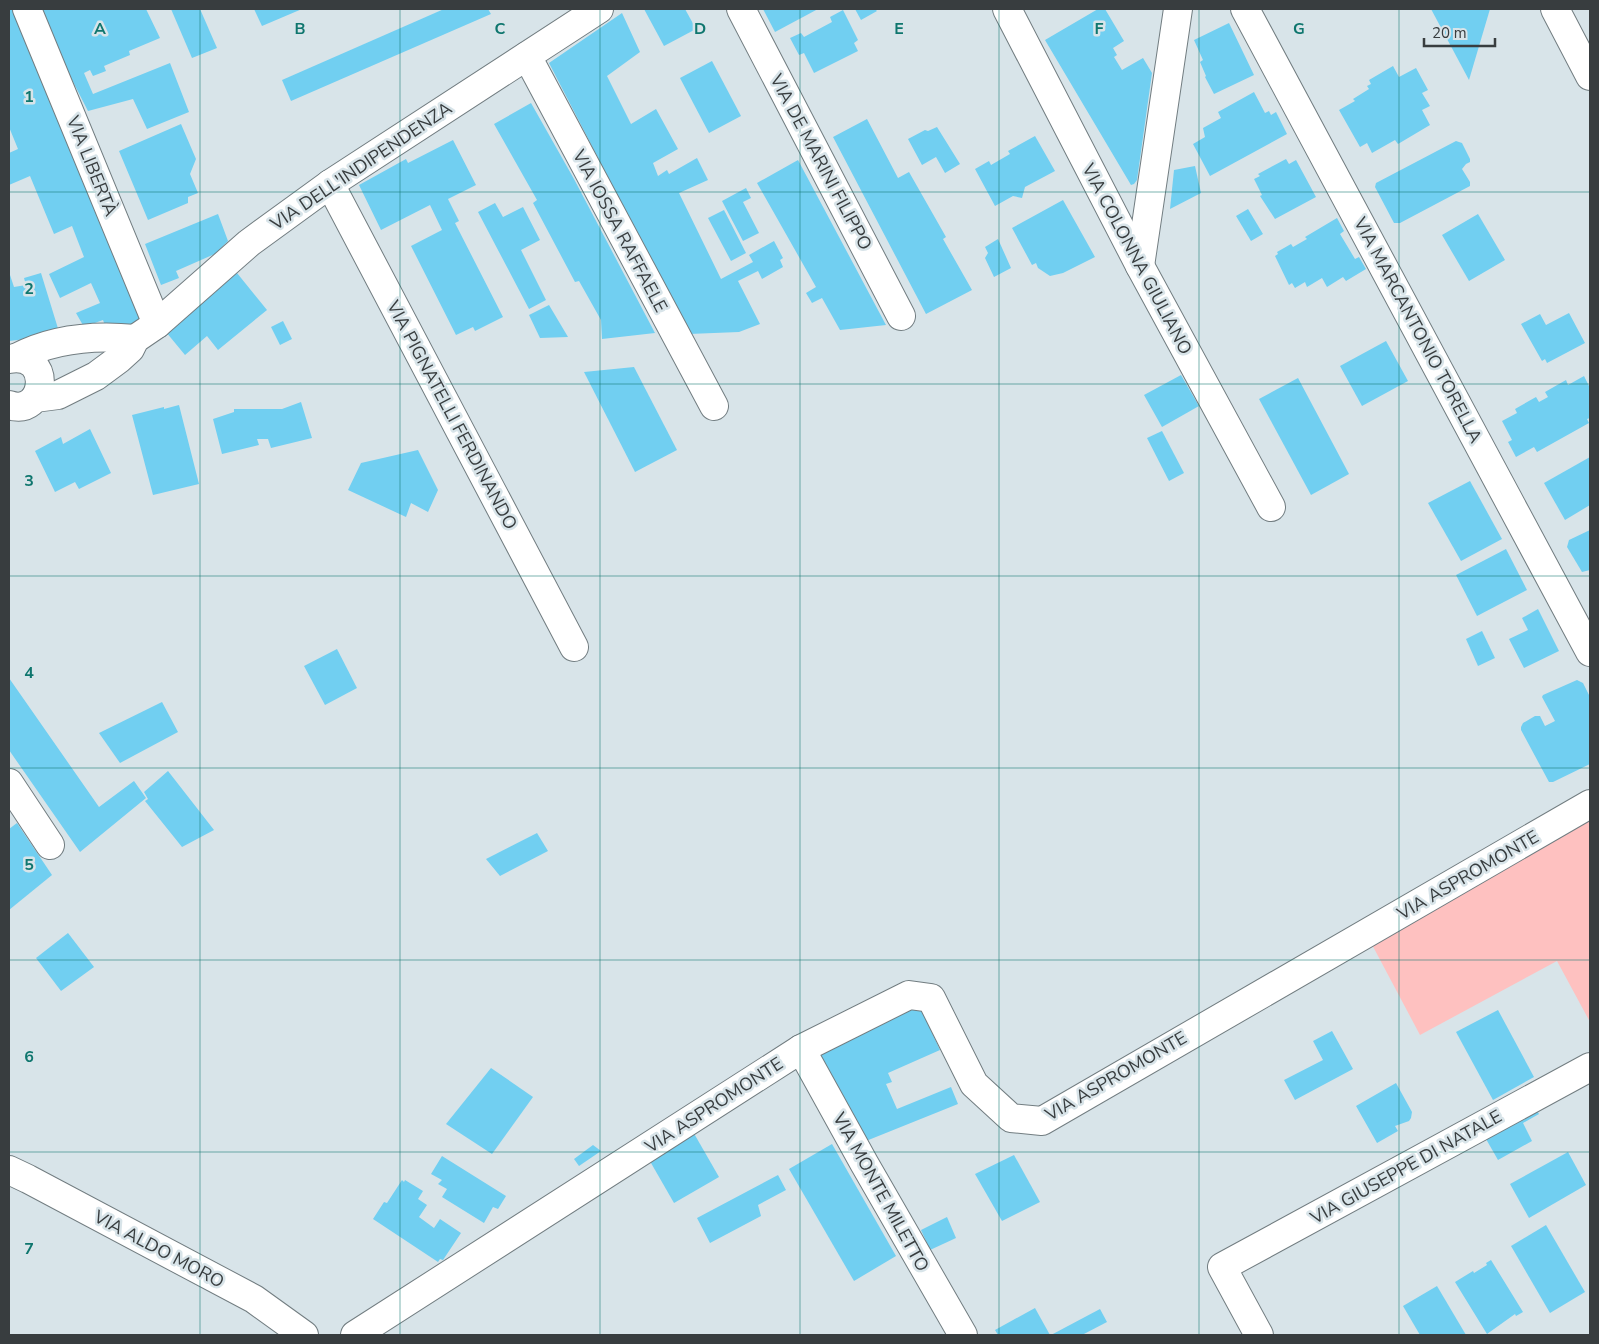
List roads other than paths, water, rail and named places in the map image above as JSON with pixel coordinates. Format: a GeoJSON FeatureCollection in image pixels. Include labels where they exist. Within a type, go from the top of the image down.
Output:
{"type":"FeatureCollection","features":[{"type":"Feature","properties":{"kind":"street","name":"VIA LIBERTÀ"},"geometry":{"type":"LineString","coordinates":[[27,9],[146,331]]}},
{"type":"Feature","properties":{"kind":"street","name":"VIA DELL'INDIPENDENZA"},"geometry":{"type":"LineString","coordinates":[[15,403],[58,395],[89,380],[119,359],[146,331],[249,243],[330,184],[599,9]]}},
{"type":"Feature","properties":{"kind":"street","name":"VIA DE MARINI FILIPPO"},"geometry":{"type":"LineString","coordinates":[[741,9],[901,316]]}},
{"type":"Feature","properties":{"kind":"street","name":"VIA COLONNA GIULIANO"},"geometry":{"type":"LineString","coordinates":[[1007,9],[1140,266],[1271,507]]}},
{"type":"Feature","properties":{"kind":"street"},"geometry":{"type":"LineString","coordinates":[[1140,266],[1178,9]]}},
{"type":"Feature","properties":{"kind":"street","name":"VIA MARCANTONIO TORELLA"},"geometry":{"type":"LineString","coordinates":[[1245,9],[1590,652]]}},
{"type":"Feature","properties":{"kind":"street"},"geometry":{"type":"LineString","coordinates":[[1555,9],[1590,76]]}},
{"type":"Feature","properties":{"kind":"street","name":"VIA IOSSA RAFFAELE"},"geometry":{"type":"LineString","coordinates":[[527,56],[714,406]]}},
{"type":"Feature","properties":{"kind":"street","name":"VIA PIGNATELLI FERDINANDO"},"geometry":{"type":"LineString","coordinates":[[330,184],[574,647]]}},
{"type":"Feature","properties":{"kind":"street","name":"VIA DELL'INDIPENDENZA"},"geometry":{"type":"LineString","coordinates":[[12,359],[33,349],[85,338],[146,331]]}},
{"type":"Feature","properties":{"kind":"street","name":"VIA DELL'INDIPENDENZA"},"geometry":{"type":"LineString","coordinates":[[12,359],[31,362],[40,375],[39,391],[15,403]]}},
{"type":"Feature","properties":{"kind":"street"},"geometry":{"type":"LineString","coordinates":[[9,783],[50,845]]}},
{"type":"Feature","properties":{"kind":"street","name":"VIA ASPROMONTE"},"geometry":{"type":"LineString","coordinates":[[355,1335],[801,1048],[909,995],[931,998],[974,1084],[1011,1118],[1042,1120],[1590,804]]}},
{"type":"Feature","properties":{"kind":"street","name":"VIA MONTE MILETTO"},"geometry":{"type":"LineString","coordinates":[[801,1048],[864,1163],[963,1335]]}},
{"type":"Feature","properties":{"kind":"street","name":"VIA GIUSEPPE DI NATALE"},"geometry":{"type":"LineString","coordinates":[[1259,1335],[1222,1267],[1590,1067]]}},
{"type":"Feature","properties":{"kind":"street","name":"VIA ALDO MORO"},"geometry":{"type":"LineString","coordinates":[[9,1170],[254,1299],[304,1335]]}}]}
